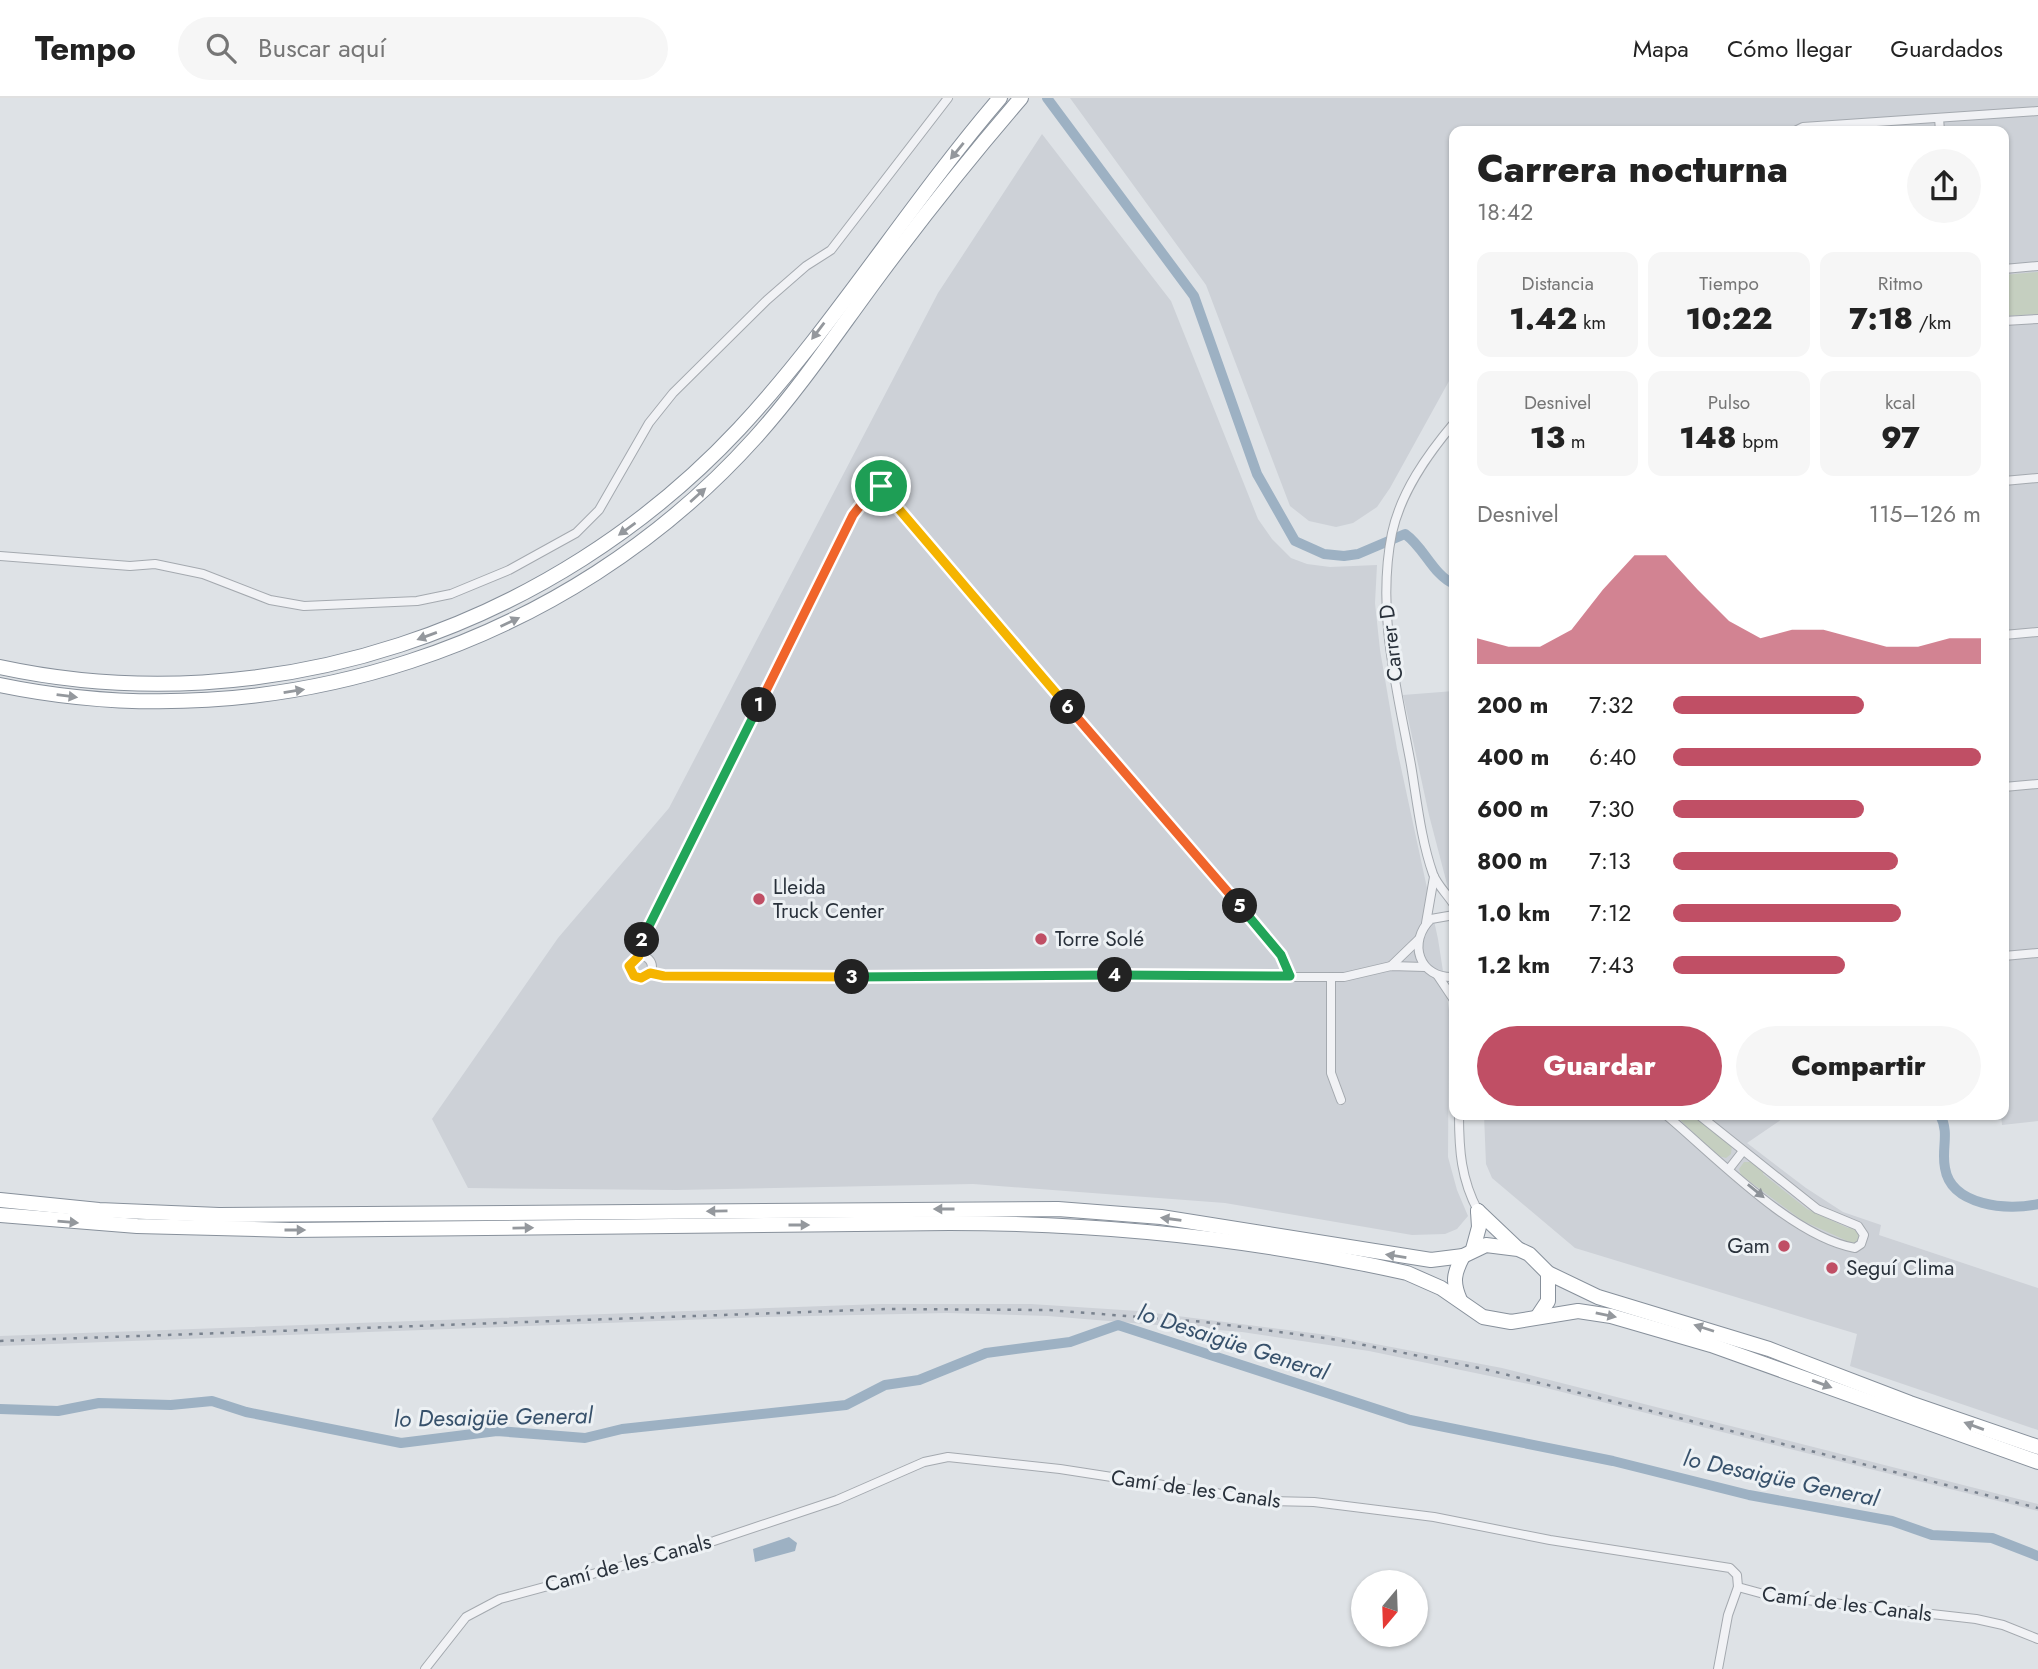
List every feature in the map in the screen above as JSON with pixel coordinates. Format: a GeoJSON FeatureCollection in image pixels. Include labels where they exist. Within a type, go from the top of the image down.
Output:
{"type":"FeatureCollection","features":[{"type":"Feature","properties":{"kind":"highway"},"geometry":{"type":"LineString","coordinates":[[0,667],[63,677],[131,683],[193,683],[275,675],[339,663],[421,639],[488,612],[547,581],[634,525],[685,483],[735,433],[795,361],[924,192],[1000,98]]}},
{"type":"Feature","properties":{"kind":"highway"},"geometry":{"type":"LineString","coordinates":[[0,685],[60,695],[129,701],[204,701],[285,692],[361,677],[431,656],[492,631],[564,594],[661,527],[754,440],[936,201],[1021,98]]}},
{"type":"Feature","properties":{"kind":"highway"},"geometry":{"type":"LineString","coordinates":[[0,1200],[99,1210],[219,1215],[1069,1209],[1186,1221],[1439,1261],[1486,1245],[1529,1254],[1548,1273],[1598,1297],[1769,1349],[1910,1403],[2038,1447]]}},
{"type":"Feature","properties":{"kind":"highway"},"geometry":{"type":"LineString","coordinates":[[1478,1211],[1518,1250]]}},
{"type":"Feature","properties":{"kind":"highway"},"geometry":{"type":"LineString","coordinates":[[1460,1302],[1454,1286],[1454,1273],[1468,1252],[1479,1227],[1478,1211]]}},
{"type":"Feature","properties":{"kind":"highway"},"geometry":{"type":"LineString","coordinates":[[0,1215],[202,1229],[949,1223],[1111,1227],[1191,1236],[1391,1269],[1432,1283],[1483,1318],[1498,1321],[1524,1320],[1578,1311],[1634,1322],[1772,1366],[2038,1462]]}},
{"type":"Feature","properties":{"kind":"highway"},"geometry":{"type":"LineString","coordinates":[[1538,1316],[1548,1301],[1548,1273]]}},
{"type":"Feature","properties":{"kind":"street"},"geometry":{"type":"LineString","coordinates":[[0,556],[130,566],[155,564],[203,574],[270,600],[304,606],[417,601],[451,594],[509,570],[569,537],[600,510],[658,409],[767,300],[806,266],[831,250],[948,98]]}},
{"type":"Feature","properties":{"kind":"street"},"geometry":{"type":"LineString","coordinates":[[1818,126],[2038,111]]}},
{"type":"Feature","properties":{"kind":"street"},"geometry":{"type":"LineString","coordinates":[[1939,118],[1940,126]]}},
{"type":"Feature","properties":{"kind":"street"},"geometry":{"type":"LineString","coordinates":[[2009,269],[2038,266]]}},
{"type":"Feature","properties":{"kind":"street"},"geometry":{"type":"LineString","coordinates":[[2009,321],[2038,319]]}},
{"type":"Feature","properties":{"kind":"street","name":"Carrer D"},"geometry":{"type":"LineString","coordinates":[[1449,430],[1419,469],[1392,532],[1385,584],[1389,638],[1420,819],[1434,877],[1449,898]]}},
{"type":"Feature","properties":{"kind":"street"},"geometry":{"type":"LineString","coordinates":[[2009,481],[2038,478]]}},
{"type":"Feature","properties":{"kind":"street"},"geometry":{"type":"LineString","coordinates":[[639,956],[639,946],[648,926],[853,515],[864,501],[865,487],[875,484],[883,489],[883,500]]}},
{"type":"Feature","properties":{"kind":"street"},"geometry":{"type":"LineString","coordinates":[[864,501],[872,506],[883,500]]}},
{"type":"Feature","properties":{"kind":"street"},"geometry":{"type":"LineString","coordinates":[[883,500],[898,508],[1277,950],[1290,976]]}},
{"type":"Feature","properties":{"kind":"street"},"geometry":{"type":"LineString","coordinates":[[2009,635],[2038,632]]}},
{"type":"Feature","properties":{"kind":"street"},"geometry":{"type":"LineString","coordinates":[[2009,787],[2038,784]]}},
{"type":"Feature","properties":{"kind":"street","name":"Carrer D"},"geometry":{"type":"LineString","coordinates":[[1391,966],[1418,940],[1426,925],[1434,877]]}},
{"type":"Feature","properties":{"kind":"street"},"geometry":{"type":"LineString","coordinates":[[1426,925],[1436,917],[1449,916]]}},
{"type":"Feature","properties":{"kind":"street"},"geometry":{"type":"LineString","coordinates":[[1418,940],[1419,954],[1425,967],[1438,976],[1449,992]]}},
{"type":"Feature","properties":{"kind":"street"},"geometry":{"type":"LineString","coordinates":[[2009,956],[2038,953]]}},
{"type":"Feature","properties":{"kind":"street"},"geometry":{"type":"LineString","coordinates":[[639,956],[631,962],[631,973],[641,978],[650,973],[673,977],[1354,976],[1391,966],[1425,967]]}},
{"type":"Feature","properties":{"kind":"street"},"geometry":{"type":"LineString","coordinates":[[639,956],[649,960],[650,973]]}},
{"type":"Feature","properties":{"kind":"street"},"geometry":{"type":"LineString","coordinates":[[1331,976],[1331,1073],[1341,1100]]}},
{"type":"Feature","properties":{"kind":"street"},"geometry":{"type":"LineString","coordinates":[[1438,976],[1449,977]]}},
{"type":"Feature","properties":{"kind":"street"},"geometry":{"type":"LineString","coordinates":[[1458,1120],[1459,1158],[1466,1189],[1478,1211]]}},
{"type":"Feature","properties":{"kind":"street"},"geometry":{"type":"LineString","coordinates":[[1672,1120],[1729,1169],[1809,1231],[1847,1247],[1854,1248],[1861,1244],[1864,1235],[1858,1226],[1817,1209],[1705,1120]]}},
{"type":"Feature","properties":{"kind":"street"},"geometry":{"type":"LineString","coordinates":[[1729,1169],[1743,1151]]}},
{"type":"Feature","properties":{"kind":"street","name":"Camí de les Canals"},"geometry":{"type":"LineString","coordinates":[[425,1669],[466,1617],[500,1600],[714,1541],[837,1500],[924,1462],[948,1457],[1060,1469],[1267,1501],[1314,1502],[1444,1519],[1550,1540],[1730,1568],[1737,1576],[1738,1587],[1780,1597],[1987,1621],[2038,1640]]}},
{"type":"Feature","properties":{"kind":"street"},"geometry":{"type":"LineString","coordinates":[[1718,1669],[1728,1615],[1738,1587]]}},
{"type":"Feature","properties":{"kind":"shaded area"},"geometry":{"type":"Polygon","coordinates":[[[1070,98],[2038,98],[2038,1121],[2002,1125],[2002,1120],[2009,1120],[2009,126],[1449,126],[1449,381],[1377,507],[1353,523],[1336,527],[1309,521],[1290,506],[1206,285],[1070,98]]]}},
{"type":"Feature","properties":{"kind":"shaded area"},"geometry":{"type":"Polygon","coordinates":[[[1042,134],[1171,301],[1258,519],[1272,539],[1291,558],[1307,564],[1330,567],[1377,565],[1375,603],[1380,650],[1397,749],[1438,939],[1449,1010],[1448,1157],[1468,1216],[1457,1229],[1445,1234],[1412,1235],[1225,1203],[973,1184],[677,1190],[468,1188],[432,1119],[558,938],[669,808],[938,293],[1042,134]]]}},
{"type":"Feature","properties":{"kind":"shaded area"},"geometry":{"type":"Polygon","coordinates":[[[1449,691],[1449,892],[1429,815],[1403,695],[1449,691]]]}},
{"type":"Feature","properties":{"kind":"shaded area"},"geometry":{"type":"Polygon","coordinates":[[[1484,1120],[1781,1120],[1747,1143],[1806,1188],[1843,1212],[1881,1225],[1879,1235],[2038,1288],[2038,1430],[1850,1366],[1857,1334],[1575,1248],[1492,1178],[1486,1164],[1484,1120]]]}},
{"type":"Feature","properties":{"kind":"shaded area"},"geometry":{"type":"Polygon","coordinates":[[[881,1304],[1031,1304],[1138,1311],[1328,1335],[1502,1368],[2038,1504],[2038,1511],[1538,1386],[1369,1351],[1242,1332],[1048,1316],[947,1313],[765,1317],[0,1346],[0,1336],[881,1304]]]}},
{"type":"Feature","properties":{"kind":"green space"},"geometry":{"type":"Polygon","coordinates":[[[2038,272],[2038,314],[2009,316],[2009,275],[2038,272]]]}},
{"type":"Feature","properties":{"kind":"green space"},"geometry":{"type":"Polygon","coordinates":[[[1680,1120],[1698,1120],[1732,1145],[1731,1154],[1726,1158],[1718,1156],[1680,1120]]]}},
{"type":"Feature","properties":{"kind":"green space"},"geometry":{"type":"Polygon","coordinates":[[[1744,1162],[1752,1162],[1807,1209],[1848,1228],[1850,1225],[1859,1232],[1858,1240],[1853,1244],[1844,1243],[1845,1240],[1803,1221],[1741,1175],[1739,1169],[1744,1162]]]}},
{"type":"Feature","properties":{"kind":"water"},"geometry":{"type":"Polygon","coordinates":[[[789,1537],[797,1543],[795,1551],[755,1562],[753,1549],[789,1537]]]}},
{"type":"Feature","properties":{"kind":"waterway"},"geometry":{"type":"LineString","coordinates":[[1047,98],[1194,296],[1257,474],[1295,541],[1324,554],[1344,556],[1358,554],[1405,534],[1449,581]]}},
{"type":"Feature","properties":{"kind":"waterway"},"geometry":{"type":"LineString","coordinates":[[1942,1120],[1945,1168],[1949,1181],[1958,1191],[1969,1198],[1997,1206],[2038,1204]]}},
{"type":"Feature","properties":{"kind":"waterway","name":"lo Desaigüe General"},"geometry":{"type":"LineString","coordinates":[[0,1409],[58,1411],[99,1403],[171,1405],[212,1401],[246,1412],[401,1443],[497,1431],[585,1438],[622,1429],[846,1405],[885,1385],[919,1380],[986,1353],[1070,1342],[1118,1325],[1410,1420],[1613,1461],[1749,1495],[1892,1521],[1932,1535],[1992,1538],[2038,1556]]}},
{"type":"Feature","properties":{"kind":"railway"},"geometry":{"type":"LineString","coordinates":[[0,1341],[888,1309],[1048,1310],[1205,1322],[1339,1340],[1484,1369],[2038,1508]]}},
{"type":"Feature","properties":{"kind":"place","name":"Lleida Truck Center"},"geometry":{"type":"Point","coordinates":[759,899]}},
{"type":"Feature","properties":{"kind":"place","name":"Torre Solé"},"geometry":{"type":"Point","coordinates":[1041,939]}},
{"type":"Feature","properties":{"kind":"place","name":"Gam"},"geometry":{"type":"Point","coordinates":[1784,1246]}},
{"type":"Feature","properties":{"kind":"place","name":"Seguí Clima"},"geometry":{"type":"Point","coordinates":[1832,1268]}},
{"type":"Feature","properties":{"kind":"route"},"geometry":{"type":"LineString","coordinates":[[871,484],[881,486],[883,500],[898,508],[1277,950],[1290,976],[682,977],[650,973],[641,978],[631,973],[629,966],[633,959],[639,956],[639,946],[648,926],[853,515],[864,501],[863,490],[871,484]]}}]}
